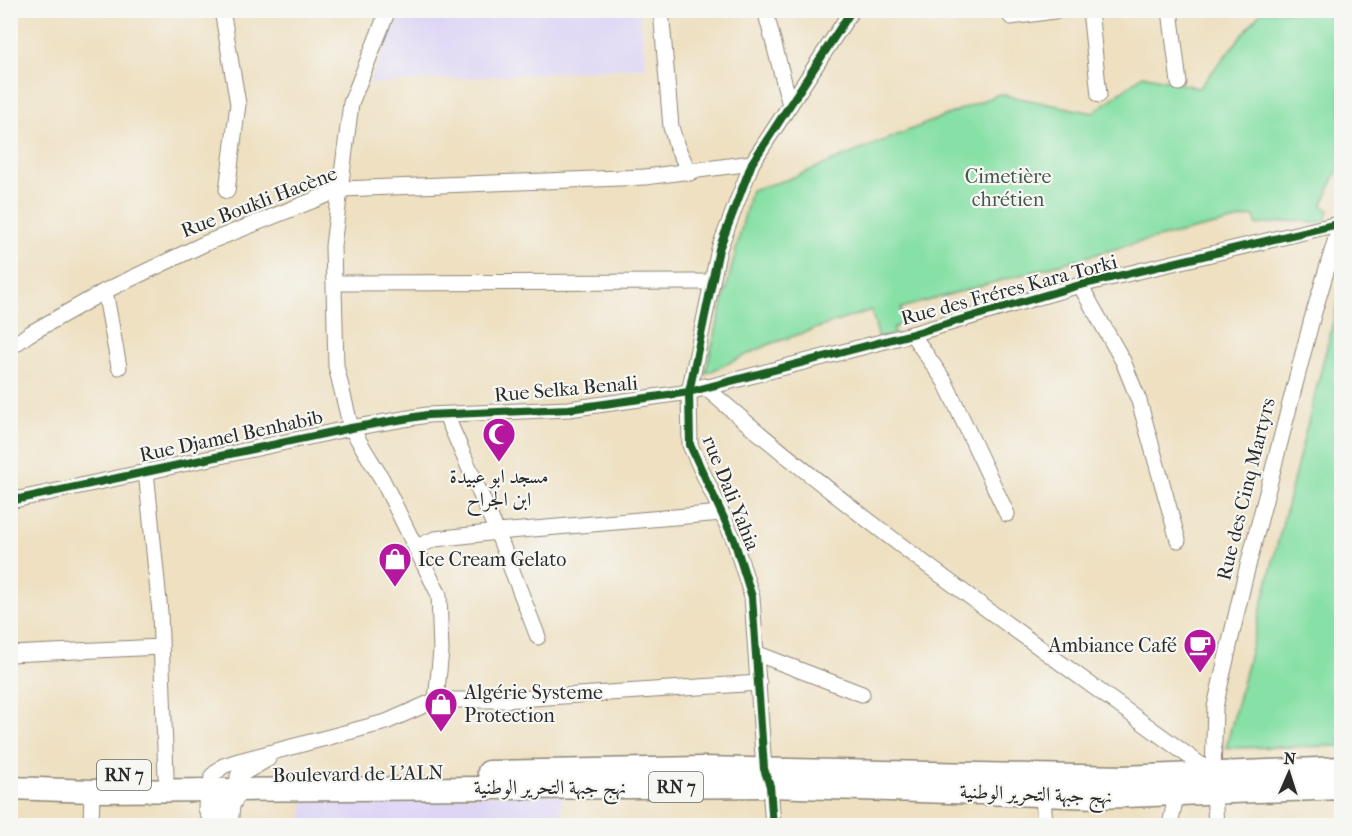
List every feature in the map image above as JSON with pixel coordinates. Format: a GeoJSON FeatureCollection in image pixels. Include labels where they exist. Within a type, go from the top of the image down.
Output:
{"type":"FeatureCollection","features":[{"type":"Feature","properties":{"kind":"main road","name":"RN 7"},"geometry":{"type":"LineString","coordinates":[[767,778],[1123,777],[1214,784],[1341,768]]}},
{"type":"Feature","properties":{"kind":"main road","name":"نهج جبهة التحرير الوطنية"},"geometry":{"type":"LineString","coordinates":[[10,775],[166,776],[211,783]]}},
{"type":"Feature","properties":{"kind":"main road","name":"نهج جبهة التحرير الوطنية"},"geometry":{"type":"LineString","coordinates":[[10,788],[92,791],[211,783],[767,778],[1043,795],[1173,813],[1214,784],[1341,788]]}},
{"type":"Feature","properties":{"kind":"main road"},"geometry":{"type":"LineString","coordinates":[[211,783],[209,808],[216,825]]}},
{"type":"Feature","properties":{"kind":"main road"},"geometry":{"type":"LineString","coordinates":[[227,825],[229,805],[238,783]]}},
{"type":"Feature","properties":{"kind":"street"},"geometry":{"type":"LineString","coordinates":[[222,10],[238,104],[227,191]]}},
{"type":"Feature","properties":{"kind":"street"},"geometry":{"type":"LineString","coordinates":[[388,10],[351,103],[342,189],[333,246],[336,366],[351,428],[382,479],[439,595],[441,651],[436,700]]}},
{"type":"Feature","properties":{"kind":"street"},"geometry":{"type":"LineString","coordinates":[[661,10],[671,127],[676,147],[690,172]]}},
{"type":"Feature","properties":{"kind":"street"},"geometry":{"type":"LineString","coordinates":[[765,10],[790,105]]}},
{"type":"Feature","properties":{"kind":"street","name":"rue Dali Yahia"},"geometry":{"type":"LineString","coordinates":[[773,825],[752,597],[734,540],[690,445],[689,392],[719,249],[752,164],[852,10]]}},
{"type":"Feature","properties":{"kind":"street"},"geometry":{"type":"LineString","coordinates":[[1011,17],[1061,10]]}},
{"type":"Feature","properties":{"kind":"street"},"geometry":{"type":"LineString","coordinates":[[1090,10],[1099,95]]}},
{"type":"Feature","properties":{"kind":"street"},"geometry":{"type":"LineString","coordinates":[[1170,10],[1179,83]]}},
{"type":"Feature","properties":{"kind":"street","name":"Rue Boukli Hacène"},"geometry":{"type":"LineString","coordinates":[[10,348],[29,334],[105,291],[206,243],[342,189],[645,177],[752,164]]}},
{"type":"Feature","properties":{"kind":"street","name":"Rue des Fréres Kara Torki"},"geometry":{"type":"LineString","coordinates":[[689,392],[704,386],[912,334],[1080,285],[1341,222]]}},
{"type":"Feature","properties":{"kind":"street","name":"Rue des Cinq Martyrs"},"geometry":{"type":"LineString","coordinates":[[1216,825],[1214,784],[1218,695],[1247,569],[1341,222]]}},
{"type":"Feature","properties":{"kind":"street"},"geometry":{"type":"LineString","coordinates":[[335,284],[711,282]]}},
{"type":"Feature","properties":{"kind":"street"},"geometry":{"type":"LineString","coordinates":[[1080,285],[1123,361],[1139,401],[1178,540]]}},
{"type":"Feature","properties":{"kind":"street"},"geometry":{"type":"LineString","coordinates":[[105,291],[118,368]]}},
{"type":"Feature","properties":{"kind":"street"},"geometry":{"type":"LineString","coordinates":[[912,334],[945,382],[1007,514]]}},
{"type":"Feature","properties":{"kind":"street"},"geometry":{"type":"LineString","coordinates":[[704,386],[753,429],[1214,784]]}},
{"type":"Feature","properties":{"kind":"street","name":"Rue Selka Benali"},"geometry":{"type":"LineString","coordinates":[[446,416],[569,409],[689,392]]}},
{"type":"Feature","properties":{"kind":"street","name":"Rue Djamel Benhabib"},"geometry":{"type":"LineString","coordinates":[[15,498],[351,428],[427,415],[446,416]]}},
{"type":"Feature","properties":{"kind":"street"},"geometry":{"type":"LineString","coordinates":[[446,416],[498,532],[538,637]]}},
{"type":"Feature","properties":{"kind":"street"},"geometry":{"type":"LineString","coordinates":[[146,471],[161,646],[166,776]]}},
{"type":"Feature","properties":{"kind":"street"},"geometry":{"type":"LineString","coordinates":[[416,548],[435,539],[722,513]]}},
{"type":"Feature","properties":{"kind":"street"},"geometry":{"type":"LineString","coordinates":[[10,654],[161,646]]}},
{"type":"Feature","properties":{"kind":"street"},"geometry":{"type":"LineString","coordinates":[[758,654],[861,694]]}},
{"type":"Feature","properties":{"kind":"street"},"geometry":{"type":"LineString","coordinates":[[211,783],[223,766],[294,744],[386,722],[436,700],[502,700],[759,683]]}},
{"type":"Feature","properties":{"kind":"street"},"geometry":{"type":"LineString","coordinates":[[238,783],[294,744]]}},
{"type":"Feature","properties":{"kind":"street"},"geometry":{"type":"LineString","coordinates":[[92,791],[92,825]]}},
{"type":"Feature","properties":{"kind":"street"},"geometry":{"type":"LineString","coordinates":[[1043,795],[1045,825]]}},
{"type":"Feature","properties":{"kind":"street"},"geometry":{"type":"LineString","coordinates":[[1158,825],[1173,813]]}},
{"type":"Feature","properties":{"kind":"shaded area"},"geometry":{"type":"Polygon","coordinates":[[[401,11],[639,11],[646,67],[369,84],[401,11]]]}},
{"type":"Feature","properties":{"kind":"shaded area"},"geometry":{"type":"Polygon","coordinates":[[[562,794],[561,825],[302,826],[304,798],[562,794]]]}},
{"type":"Feature","properties":{"kind":"green space","name":"Cimetière chrétien"},"geometry":{"type":"Polygon","coordinates":[[[1262,11],[1341,11],[1341,162],[1322,206],[1329,210],[1325,221],[1312,223],[1300,220],[1257,225],[1254,216],[1136,243],[901,308],[903,324],[893,328],[895,334],[879,338],[871,310],[770,344],[705,374],[751,190],[786,180],[999,94],[1093,113],[1143,75],[1199,88],[1262,11]]]}},
{"type":"Feature","properties":{"kind":"green space"},"geometry":{"type":"Polygon","coordinates":[[[1341,291],[1341,746],[1226,748],[1341,291]]]}},
{"type":"Feature","properties":{"kind":"cycle path"},"geometry":{"type":"LineString","coordinates":[[773,826],[770,786],[764,769],[752,597],[734,540],[690,445],[689,392],[719,249],[752,163],[852,10]]}},
{"type":"Feature","properties":{"kind":"cycle path"},"geometry":{"type":"LineString","coordinates":[[10,501],[351,428],[427,415],[569,409],[689,392],[912,334],[1080,285],[1342,223]]}},
{"type":"Feature","properties":{"kind":"place","name":"مسجد ابو عبيدة ابن الجراح"},"geometry":{"type":"Point","coordinates":[499,463]}},
{"type":"Feature","properties":{"kind":"place","name":"Ice Cream Gelato"},"geometry":{"type":"Point","coordinates":[395,588]}},
{"type":"Feature","properties":{"kind":"place","name":"Ambiance Café"},"geometry":{"type":"Point","coordinates":[1200,674]}},
{"type":"Feature","properties":{"kind":"place","name":"Algérie Systeme Protection"},"geometry":{"type":"Point","coordinates":[441,733]}}]}
